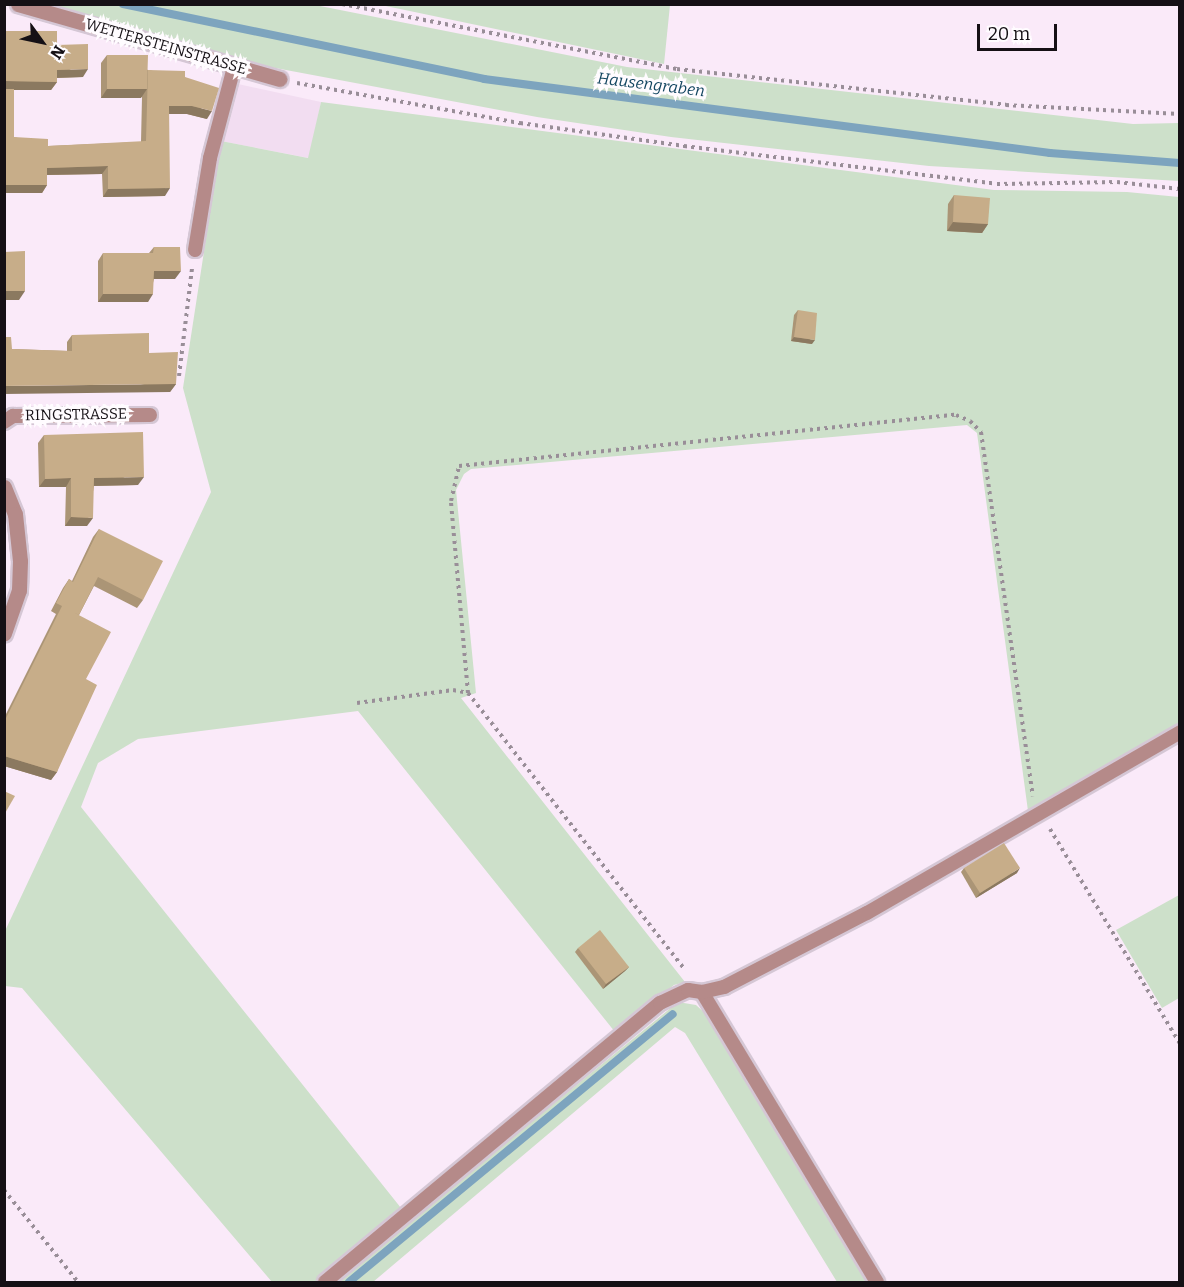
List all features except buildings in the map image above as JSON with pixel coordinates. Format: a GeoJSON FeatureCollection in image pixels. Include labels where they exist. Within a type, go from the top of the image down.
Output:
{"type":"FeatureCollection","features":[{"type":"Feature","properties":{"kind":"street","name":"WETTERSTEINSTRASSE"},"geometry":{"type":"LineString","coordinates":[[18,4],[279,79]]}},
{"type":"Feature","properties":{"kind":"street"},"geometry":{"type":"LineString","coordinates":[[4,487],[15,514],[20,561],[19,590],[4,633]]}},
{"type":"Feature","properties":{"kind":"lane"},"geometry":{"type":"LineString","coordinates":[[195,250],[210,158],[234,67]]}},
{"type":"Feature","properties":{"kind":"lane","name":"RINGSTRASSE"},"geometry":{"type":"LineString","coordinates":[[4,422],[13,416],[150,415]]}},
{"type":"Feature","properties":{"kind":"lane"},"geometry":{"type":"LineString","coordinates":[[325,1282],[660,1004],[688,990],[702,992],[724,987],[867,912],[1179,732]]}},
{"type":"Feature","properties":{"kind":"lane"},"geometry":{"type":"LineString","coordinates":[[702,992],[877,1282]]}},
{"type":"Feature","properties":{"kind":"path"},"geometry":{"type":"LineString","coordinates":[[342,4],[678,69],[1006,105],[1179,114]]}},
{"type":"Feature","properties":{"kind":"path"},"geometry":{"type":"LineString","coordinates":[[279,79],[520,123],[684,146],[997,183],[1117,182],[1179,189]]}},
{"type":"Feature","properties":{"kind":"path"},"geometry":{"type":"LineString","coordinates":[[180,376],[195,250]]}},
{"type":"Feature","properties":{"kind":"path"},"geometry":{"type":"LineString","coordinates":[[702,992],[468,693],[452,501],[459,466],[956,415],[970,421],[981,432],[1038,813],[1179,1044]]}},
{"type":"Feature","properties":{"kind":"path"},"geometry":{"type":"LineString","coordinates":[[357,703],[453,690],[468,693]]}},
{"type":"Feature","properties":{"kind":"path"},"geometry":{"type":"LineString","coordinates":[[4,1190],[78,1282]]}},
{"type":"Feature","properties":{"kind":"shaded area"},"geometry":{"type":"Polygon","coordinates":[[[238,84],[321,102],[309,158],[221,141],[238,84]]]}},
{"type":"Feature","properties":{"kind":"green space"},"geometry":{"type":"Polygon","coordinates":[[[48,5],[315,5],[627,67],[1133,124],[1179,123],[1179,181],[929,166],[671,137],[537,117],[227,59],[48,5]]]}},
{"type":"Feature","properties":{"kind":"green space"},"geometry":{"type":"Polygon","coordinates":[[[381,5],[670,5],[664,64],[381,5]]]}},
{"type":"Feature","properties":{"kind":"green space"},"geometry":{"type":"Polygon","coordinates":[[[321,102],[994,190],[1127,192],[1179,197],[1179,726],[1028,811],[977,433],[967,425],[471,469],[464,474],[456,490],[476,693],[461,698],[685,982],[674,985],[615,1032],[358,711],[138,739],[98,763],[81,807],[401,1208],[316,1282],[272,1282],[22,988],[5,986],[5,931],[211,492],[183,388],[221,141],[308,158],[321,102]]]}},
{"type":"Feature","properties":{"kind":"green space"},"geometry":{"type":"Polygon","coordinates":[[[1179,895],[1179,998],[1162,1008],[1116,930],[1179,895]]]}},
{"type":"Feature","properties":{"kind":"green space"},"geometry":{"type":"Polygon","coordinates":[[[678,1002],[696,1005],[707,1015],[871,1282],[837,1282],[685,1033],[675,1027],[373,1282],[335,1282],[678,1002]]]}},
{"type":"Feature","properties":{"kind":"waterway","name":"Hausengraben"},"geometry":{"type":"LineString","coordinates":[[123,4],[484,79],[1050,153],[1180,163]]}},
{"type":"Feature","properties":{"kind":"waterway"},"geometry":{"type":"LineString","coordinates":[[349,1282],[673,1014]]}}]}
